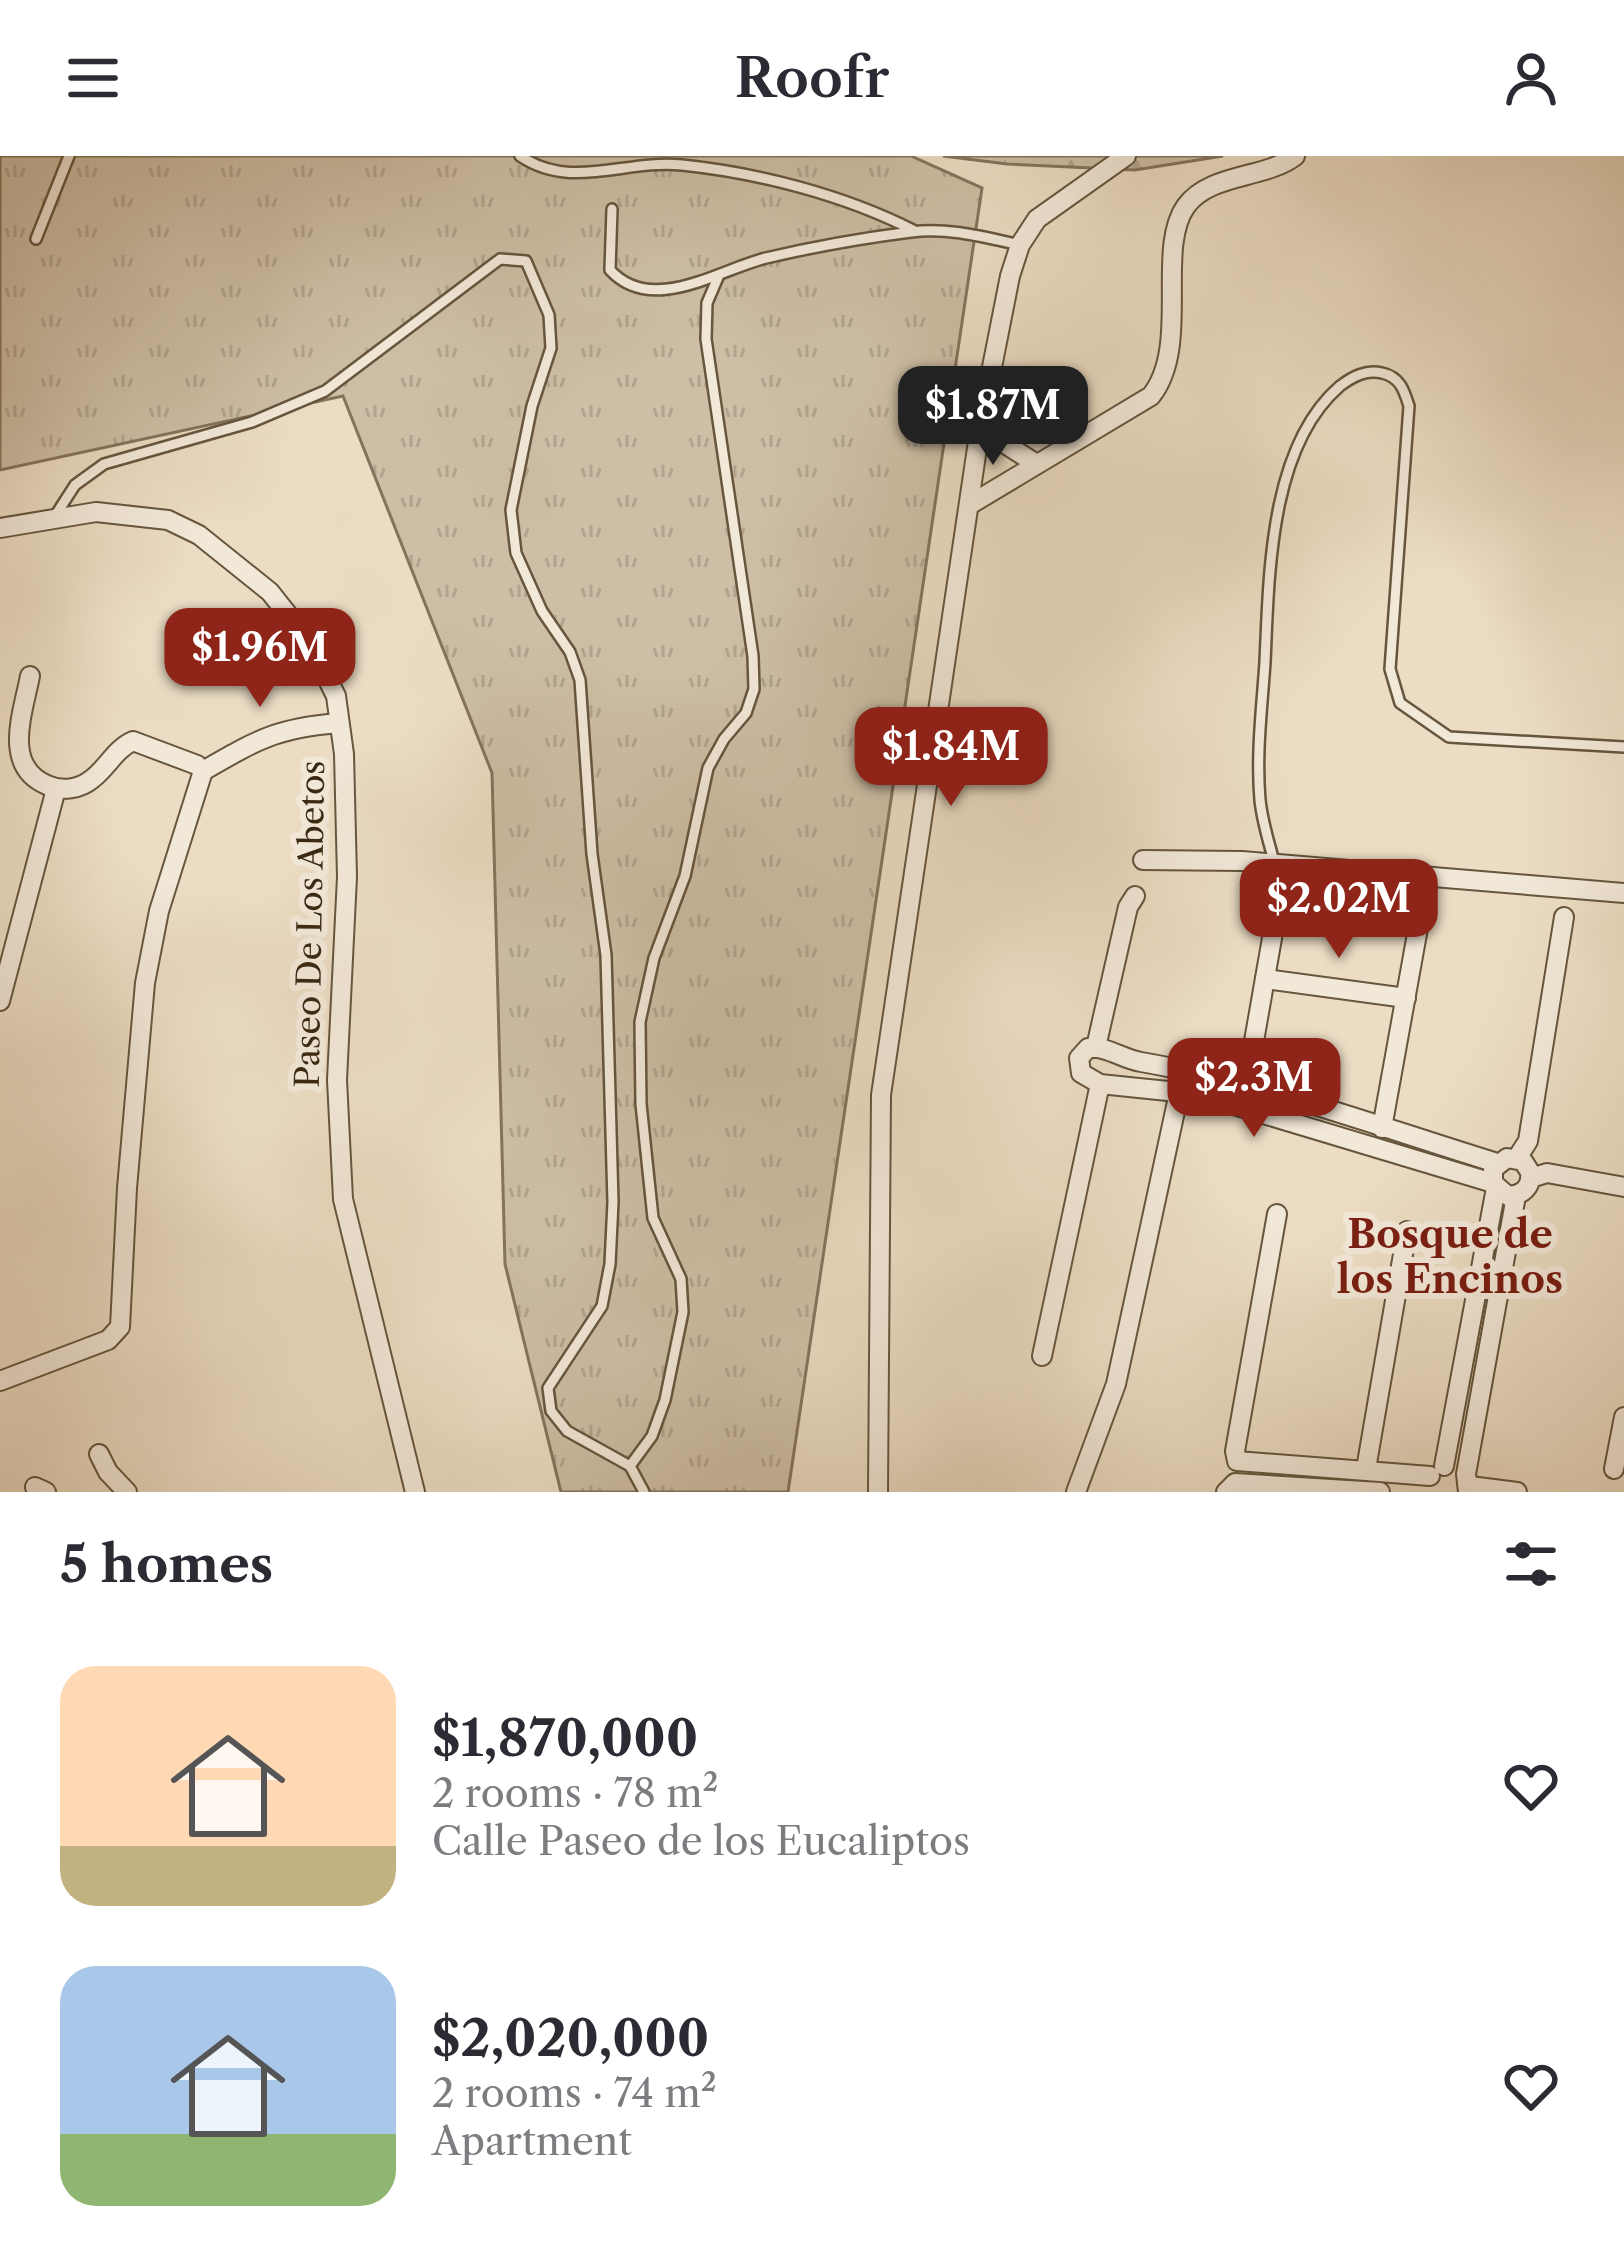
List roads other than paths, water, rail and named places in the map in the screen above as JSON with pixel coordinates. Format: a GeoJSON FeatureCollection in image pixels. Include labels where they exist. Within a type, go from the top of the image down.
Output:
{"type":"FeatureCollection","features":[{"type":"Feature","properties":{"kind":"street"},"geometry":{"type":"LineString","coordinates":[[878,1492],[881,1095],[980,428],[1020,245],[1037,218],[1126,156]]}},
{"type":"Feature","properties":{"kind":"street"},"geometry":{"type":"LineString","coordinates":[[971,504],[1151,396],[1163,373],[1174,295],[1174,237],[1185,207],[1200,193],[1295,156]]}},
{"type":"Feature","properties":{"kind":"street"},"geometry":{"type":"LineString","coordinates":[[980,428],[1035,464]]}},
{"type":"Feature","properties":{"kind":"street","name":"Paseo De Los Abetos"},"geometry":{"type":"LineString","coordinates":[[0,528],[55,516],[130,514],[168,520],[199,535],[271,592],[308,640],[336,696],[347,877],[337,1080],[341,1178],[415,1492]]}},
{"type":"Feature","properties":{"kind":"street"},"geometry":{"type":"LineString","coordinates":[[30,676],[18,737],[20,758],[29,774],[56,789],[75,788],[92,779],[119,749],[134,741],[197,764],[203,771]]}},
{"type":"Feature","properties":{"kind":"street"},"geometry":{"type":"LineString","coordinates":[[0,1381],[108,1340],[120,1327],[145,983],[159,910],[203,771],[257,740],[292,727],[340,723]]}},
{"type":"Feature","properties":{"kind":"street"},"geometry":{"type":"LineString","coordinates":[[0,1001],[56,789]]}},
{"type":"Feature","properties":{"kind":"street"},"geometry":{"type":"LineString","coordinates":[[1143,860],[1624,892]]}},
{"type":"Feature","properties":{"kind":"street"},"geometry":{"type":"LineString","coordinates":[[1250,1064],[1278,872]]}},
{"type":"Feature","properties":{"kind":"street"},"geometry":{"type":"LineString","coordinates":[[1096,1047],[1128,907],[1135,896]]}},
{"type":"Feature","properties":{"kind":"street"},"geometry":{"type":"LineString","coordinates":[[1382,1128],[1424,896]]}},
{"type":"Feature","properties":{"kind":"street"},"geometry":{"type":"LineString","coordinates":[[1516,1196],[1179,1091],[1100,1084],[1081,1073],[1078,1065],[1083,1052],[1096,1047],[1497,1163],[1517,1158],[1528,1141],[1564,917]]}},
{"type":"Feature","properties":{"kind":"street"},"geometry":{"type":"LineString","coordinates":[[1265,979],[1406,998]]}},
{"type":"Feature","properties":{"kind":"street"},"geometry":{"type":"LineString","coordinates":[[1076,1492],[1116,1384],[1184,1069]]}},
{"type":"Feature","properties":{"kind":"street"},"geometry":{"type":"LineString","coordinates":[[1042,1356],[1100,1084]]}},
{"type":"Feature","properties":{"kind":"street"},"geometry":{"type":"LineString","coordinates":[[1350,1143],[1358,1121]]}},
{"type":"Feature","properties":{"kind":"street"},"geometry":{"type":"LineString","coordinates":[[1468,1484],[1516,1196],[1531,1178],[1528,1166],[1517,1158]]}},
{"type":"Feature","properties":{"kind":"street"},"geometry":{"type":"LineString","coordinates":[[1434,1478],[1497,1163]]}},
{"type":"Feature","properties":{"kind":"street"},"geometry":{"type":"LineString","coordinates":[[1531,1178],[1546,1173],[1624,1187]]}},
{"type":"Feature","properties":{"kind":"street"},"geometry":{"type":"LineString","coordinates":[[1277,1214],[1237,1461],[1434,1478],[1456,1467],[1468,1484],[1517,1492]]}},
{"type":"Feature","properties":{"kind":"street"},"geometry":{"type":"LineString","coordinates":[[1366,1469],[1407,1231]]}},
{"type":"Feature","properties":{"kind":"street"},"geometry":{"type":"LineString","coordinates":[[1614,1469],[1624,1417]]}},
{"type":"Feature","properties":{"kind":"street"},"geometry":{"type":"LineString","coordinates":[[99,1454],[127,1492]]}},
{"type":"Feature","properties":{"kind":"street"},"geometry":{"type":"LineString","coordinates":[[1228,1488],[1380,1492]]}},
{"type":"Feature","properties":{"kind":"lane"},"geometry":{"type":"LineString","coordinates":[[36,239],[69,156]]}},
{"type":"Feature","properties":{"kind":"lane"},"geometry":{"type":"LineString","coordinates":[[520,156],[537,167],[575,176],[675,164],[741,172],[884,215],[914,231]]}},
{"type":"Feature","properties":{"kind":"lane"},"geometry":{"type":"LineString","coordinates":[[612,209],[608,262],[621,280],[667,288],[692,286],[760,260],[914,231],[962,233],[1020,245]]}},
{"type":"Feature","properties":{"kind":"lane"},"geometry":{"type":"LineString","coordinates":[[55,516],[84,475],[104,464],[252,422],[326,391],[500,260],[526,261],[549,315],[551,348],[532,406],[511,510],[516,554],[542,610],[570,652],[580,680],[592,854],[606,955],[614,1202],[602,1306],[548,1388],[551,1412],[567,1431],[630,1466],[644,1492]]}},
{"type":"Feature","properties":{"kind":"lane"},"geometry":{"type":"LineString","coordinates":[[630,1466],[652,1436],[683,1312],[681,1279],[653,1218],[641,1104],[640,1022],[653,958],[686,876],[708,768],[746,713],[754,689],[706,339],[707,303],[719,275]]}},
{"type":"Feature","properties":{"kind":"lane"},"geometry":{"type":"LineString","coordinates":[[1278,872],[1260,802],[1258,752],[1267,582],[1289,467],[1306,429],[1328,397],[1365,372],[1385,373],[1402,384],[1409,406],[1390,669],[1400,703],[1449,737],[1624,747]]}},
{"type":"Feature","properties":{"kind":"district","name":"Bosque de los Encinos"},"geometry":{"type":"Point","coordinates":[1450,1256]}}]}
